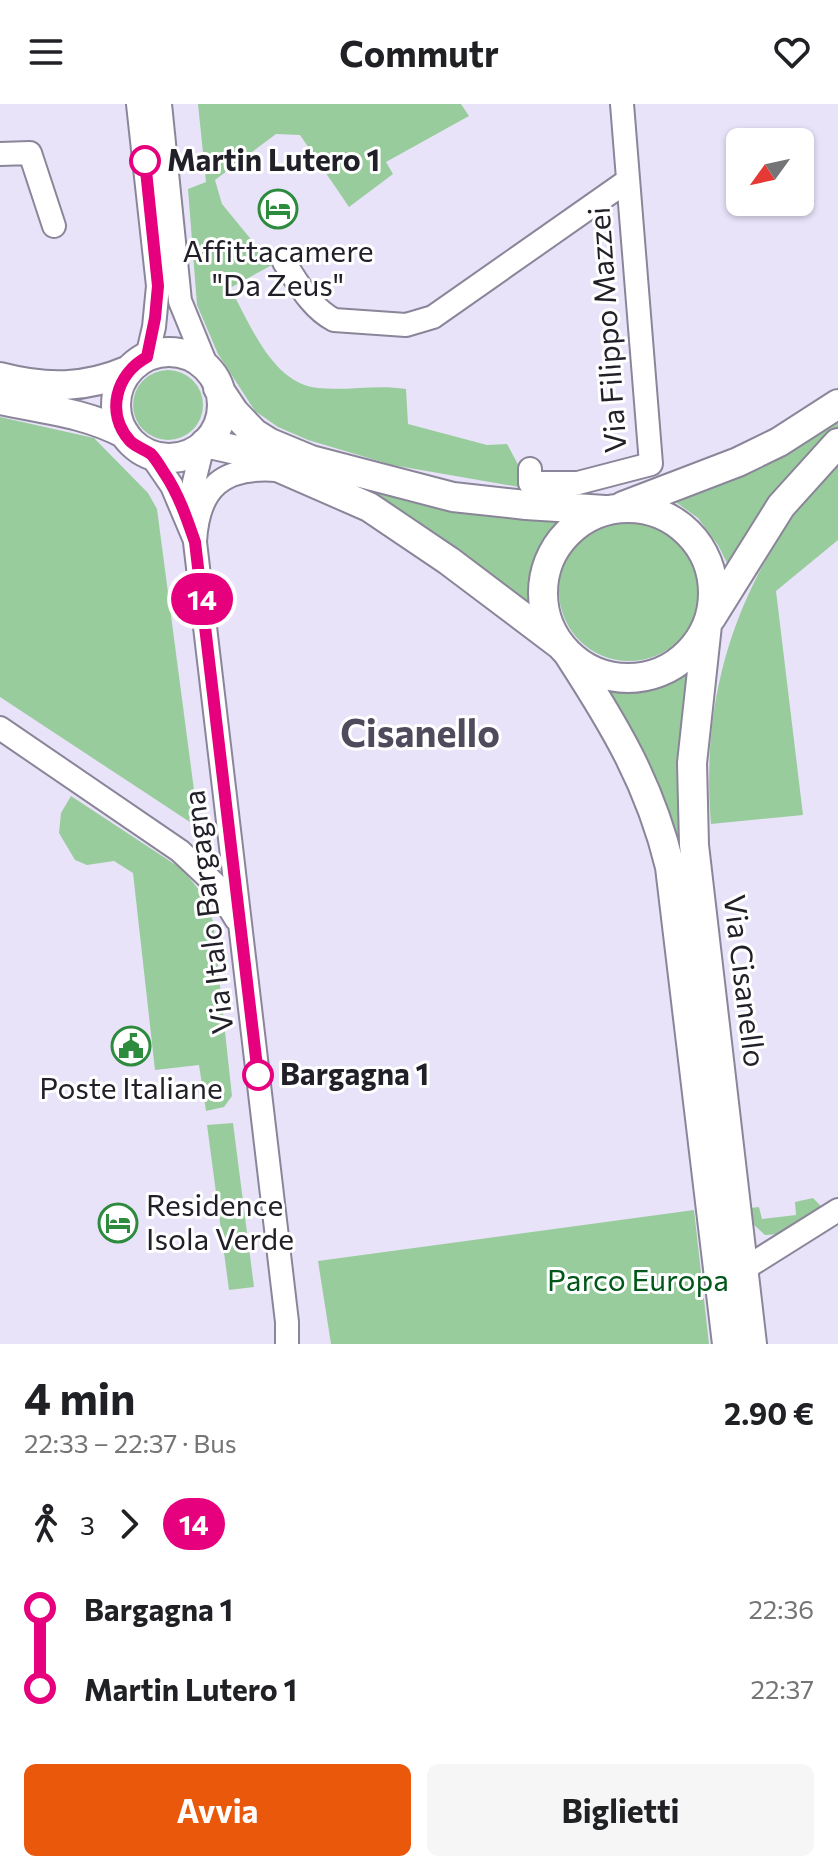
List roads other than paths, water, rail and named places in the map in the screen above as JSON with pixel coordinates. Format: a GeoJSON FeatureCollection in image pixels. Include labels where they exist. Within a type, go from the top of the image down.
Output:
{"type":"FeatureCollection","features":[{"type":"Feature","properties":{"kind":"main road"},"geometry":{"type":"LineString","coordinates":[[0,377],[42,386],[67,387],[95,382],[169,352],[184,354],[198,361],[234,412],[254,433],[311,460],[453,497],[526,505],[639,509],[660,514],[680,526],[696,543],[711,575],[713,599],[708,624]]}},
{"type":"Feature","properties":{"kind":"main road"},"geometry":{"type":"LineString","coordinates":[[138,364],[119,388],[117,415],[125,434],[136,446],[150,454],[169,458],[181,456],[204,444],[220,418],[214,380]]}},
{"type":"Feature","properties":{"kind":"main road"},"geometry":{"type":"LineString","coordinates":[[0,400],[74,414],[125,434]]}},
{"type":"Feature","properties":{"kind":"main road"},"geometry":{"type":"LineString","coordinates":[[566,651],[547,620],[543,602],[544,581],[549,563],[564,538],[578,524],[738,462],[779,442],[838,404]]}},
{"type":"Feature","properties":{"kind":"main road"},"geometry":{"type":"LineString","coordinates":[[204,444],[241,451],[341,493],[382,514],[599,673],[616,678],[642,678],[681,661],[698,642],[776,513],[809,472],[838,443]]}},
{"type":"Feature","properties":{"kind":"main road","name":"Via Cisanello"},"geometry":{"type":"LineString","coordinates":[[708,624],[692,763],[694,845],[752,1344]]}},
{"type":"Feature","properties":{"kind":"main road","name":"Via Cisanello"},"geometry":{"type":"LineString","coordinates":[[566,651],[632,757],[657,822],[670,867],[727,1344]]}},
{"type":"Feature","properties":{"kind":"street"},"geometry":{"type":"LineString","coordinates":[[138,104],[158,286],[155,318],[138,364]]}},
{"type":"Feature","properties":{"kind":"street"},"geometry":{"type":"LineString","coordinates":[[160,104],[180,301],[214,380]]}},
{"type":"Feature","properties":{"kind":"street","name":"Via Filippo Mazzei"},"geometry":{"type":"LineString","coordinates":[[530,469],[530,483],[578,483],[651,464],[622,104]]}},
{"type":"Feature","properties":{"kind":"street"},"geometry":{"type":"LineString","coordinates":[[0,154],[30,153],[54,226]]}},
{"type":"Feature","properties":{"kind":"street"},"geometry":{"type":"LineString","coordinates":[[284,262],[312,302],[334,320],[395,324],[422,322],[627,181]]}},
{"type":"Feature","properties":{"kind":"street","name":"Via Italo Bargagna"},"geometry":{"type":"LineString","coordinates":[[204,444],[194,482],[196,534],[289,1337]]}},
{"type":"Feature","properties":{"kind":"street","name":"Via Italo Bargagna"},"geometry":{"type":"LineString","coordinates":[[150,454],[172,486],[196,534]]}},
{"type":"Feature","properties":{"kind":"street"},"geometry":{"type":"LineString","coordinates":[[196,534],[206,499],[214,487],[230,474],[247,469],[286,470]]}},
{"type":"Feature","properties":{"kind":"street"},"geometry":{"type":"LineString","coordinates":[[0,728],[180,851],[220,891],[241,929]]}},
{"type":"Feature","properties":{"kind":"street"},"geometry":{"type":"LineString","coordinates":[[180,851],[205,859],[216,857],[227,842],[228,818]]}},
{"type":"Feature","properties":{"kind":"street"},"geometry":{"type":"LineString","coordinates":[[744,1269],[838,1210]]}},
{"type":"Feature","properties":{"kind":"place","name":"Martin Lutero 1"},"geometry":{"type":"Point","coordinates":[145,161]}},
{"type":"Feature","properties":{"kind":"place","name":"Affittacamere \"Da Zeus\""},"geometry":{"type":"Point","coordinates":[278,209]}},
{"type":"Feature","properties":{"kind":"place","name":"Poste Italiane"},"geometry":{"type":"Point","coordinates":[131,1046]}},
{"type":"Feature","properties":{"kind":"place","name":"Bargagna 1"},"geometry":{"type":"Point","coordinates":[258,1075]}},
{"type":"Feature","properties":{"kind":"place","name":"Residence Isola Verde"},"geometry":{"type":"Point","coordinates":[118,1223]}},
{"type":"Feature","properties":{"kind":"district","name":"Cisanello"},"geometry":{"type":"Point","coordinates":[420,734]}},
{"type":"Feature","properties":{"kind":"park label","name":"Parco Europa"},"geometry":{"type":"Point","coordinates":[638,1281]}}]}
